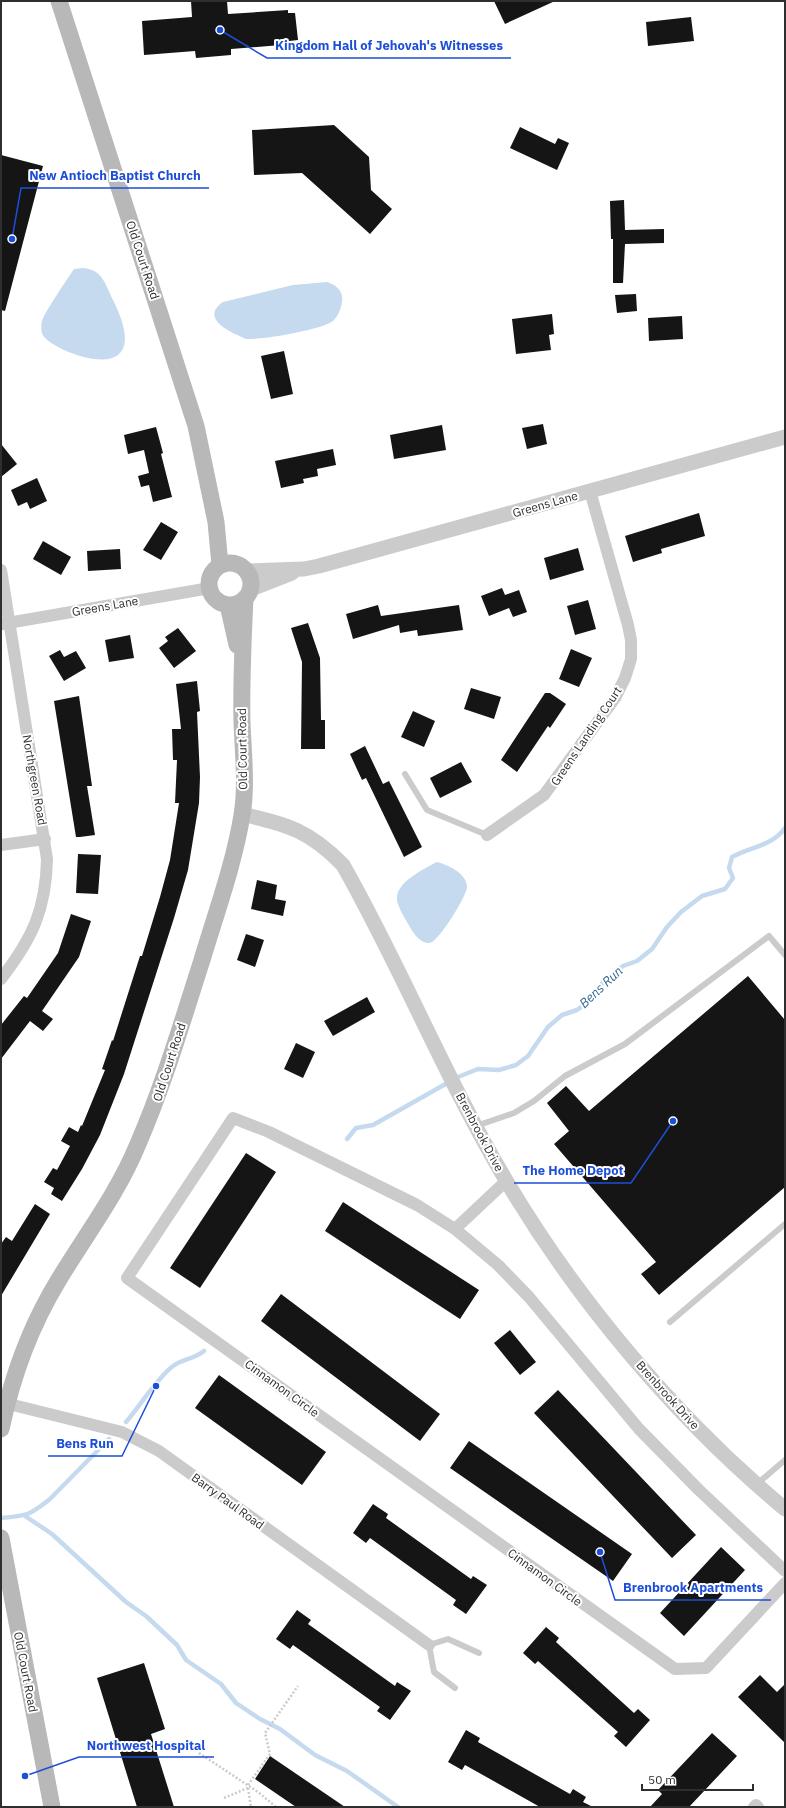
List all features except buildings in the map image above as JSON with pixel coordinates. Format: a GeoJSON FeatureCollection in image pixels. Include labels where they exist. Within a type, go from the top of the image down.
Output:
{"type":"FeatureCollection","features":[{"type":"Feature","properties":{"kind":"main road","name":"Old Court Road"},"geometry":{"type":"LineString","coordinates":[[59,1],[196,426],[216,522],[220,565]]}},
{"type":"Feature","properties":{"kind":"main road","name":"Old Court Road"},"geometry":{"type":"LineString","coordinates":[[216,522],[243,568]]}},
{"type":"Feature","properties":{"kind":"main road"},"geometry":{"type":"LineString","coordinates":[[229,562],[243,568],[251,580],[248,594],[241,602],[228,605],[218,601],[211,594],[211,575],[220,565],[229,562]]}},
{"type":"Feature","properties":{"kind":"main road","name":"Old Court Road"},"geometry":{"type":"LineString","coordinates":[[1,1429],[4,1402],[21,1355],[39,1316],[57,1283],[118,1183],[137,1147],[156,1103],[215,918],[242,814],[243,772],[241,667],[248,594]]}},
{"type":"Feature","properties":{"kind":"main road","name":"Old Court Road"},"geometry":{"type":"LineString","coordinates":[[228,605],[241,667]]}},
{"type":"Feature","properties":{"kind":"main road","name":"Old Court Road"},"geometry":{"type":"LineString","coordinates":[[1,1538],[52,1807]]}},
{"type":"Feature","properties":{"kind":"street","name":"Greens Lane"},"geometry":{"type":"LineString","coordinates":[[248,594],[304,569],[785,438]]}},
{"type":"Feature","properties":{"kind":"street","name":"Greens Landing Court"},"geometry":{"type":"LineString","coordinates":[[487,835],[544,795],[615,698],[625,678],[631,659],[631,640],[628,625],[590,491]]}},
{"type":"Feature","properties":{"kind":"street","name":"Greens Lane"},"geometry":{"type":"LineString","coordinates":[[243,568],[304,569]]}},
{"type":"Feature","properties":{"kind":"street","name":"Northgreen Road"},"geometry":{"type":"LineString","coordinates":[[1,570],[5,623],[45,839],[47,859],[44,901],[28,941],[1,979]]}},
{"type":"Feature","properties":{"kind":"street","name":"Greens Lane"},"geometry":{"type":"LineString","coordinates":[[5,623],[210,588]]}},
{"type":"Feature","properties":{"kind":"street","name":"Brenbrook Drive"},"geometry":{"type":"LineString","coordinates":[[242,814],[277,822],[303,832],[325,847],[343,865],[448,1072],[506,1182],[550,1250],[600,1317],[660,1388],[756,1485],[785,1509]]}},
{"type":"Feature","properties":{"kind":"street"},"geometry":{"type":"LineString","coordinates":[[1,845],[45,839]]}},
{"type":"Feature","properties":{"kind":"street","name":"Cinnamon Circle"},"geometry":{"type":"LineString","coordinates":[[785,1571],[699,1490],[639,1429],[529,1297],[498,1265],[455,1229],[417,1205],[269,1132],[234,1118],[127,1278],[675,1669],[706,1668],[785,1583]]}},
{"type":"Feature","properties":{"kind":"street"},"geometry":{"type":"LineString","coordinates":[[455,1229],[506,1182]]}},
{"type":"Feature","properties":{"kind":"street","name":"Barry Paul Road"},"geometry":{"type":"LineString","coordinates":[[4,1402],[101,1425],[138,1439],[159,1451],[429,1645]]}},
{"type":"Feature","properties":{"kind":"street"},"geometry":{"type":"LineString","coordinates":[[754,1807],[756,1805],[758,1807]]}},
{"type":"Feature","properties":{"kind":"lane"},"geometry":{"type":"LineString","coordinates":[[405,774],[426,810],[487,835]]}},
{"type":"Feature","properties":{"kind":"lane"},"geometry":{"type":"LineString","coordinates":[[476,1126],[514,1113],[534,1101],[564,1076],[625,1044],[769,936],[785,955]]}},
{"type":"Feature","properties":{"kind":"lane"},"geometry":{"type":"LineString","coordinates":[[670,1322],[785,1224]]}},
{"type":"Feature","properties":{"kind":"lane"},"geometry":{"type":"LineString","coordinates":[[756,1485],[785,1460]]}},
{"type":"Feature","properties":{"kind":"lane"},"geometry":{"type":"LineString","coordinates":[[455,1688],[434,1672],[429,1645],[448,1638],[479,1653]]}},
{"type":"Feature","properties":{"kind":"path"},"geometry":{"type":"LineString","coordinates":[[224,1798],[249,1787],[270,1754],[265,1733],[298,1686]]}},
{"type":"Feature","properties":{"kind":"path"},"geometry":{"type":"LineString","coordinates":[[199,1753],[276,1807]]}},
{"type":"Feature","properties":{"kind":"path"},"geometry":{"type":"LineString","coordinates":[[249,1787],[251,1807]]}},
{"type":"Feature","properties":{"kind":"water"},"geometry":{"type":"Polygon","coordinates":[[[74,269],[90,269],[95,272],[105,283],[124,330],[123,349],[113,358],[97,359],[78,355],[61,348],[48,340],[42,333],[42,321],[51,303],[74,269]]]}},
{"type":"Feature","properties":{"kind":"water"},"geometry":{"type":"Polygon","coordinates":[[[327,282],[339,289],[341,292],[342,305],[338,315],[333,321],[317,328],[277,336],[246,339],[224,328],[214,316],[217,307],[223,302],[293,285],[327,282]]]}},
{"type":"Feature","properties":{"kind":"water"},"geometry":{"type":"Polygon","coordinates":[[[437,862],[451,867],[460,873],[466,881],[467,886],[463,899],[445,927],[434,941],[427,943],[420,940],[414,934],[401,911],[397,899],[401,887],[406,882],[418,872],[437,862]]]}},
{"type":"Feature","properties":{"kind":"waterway","name":"Bens Run"},"geometry":{"type":"LineString","coordinates":[[347,1139],[356,1128],[373,1125],[458,1077],[478,1069],[499,1070],[516,1065],[528,1056],[548,1027],[562,1015],[577,1010],[592,999],[603,982],[623,966],[637,961],[652,949],[667,927],[681,912],[702,896],[725,889],[733,878],[729,868],[732,857],[774,839],[785,828]]}},
{"type":"Feature","properties":{"kind":"waterway","name":"Bens Run"},"geometry":{"type":"LineString","coordinates":[[126,1422],[167,1371],[173,1366],[204,1351]]}},
{"type":"Feature","properties":{"kind":"waterway","name":"Bens Run"},"geometry":{"type":"LineString","coordinates":[[1,1518],[33,1512],[50,1499],[109,1439]]}},
{"type":"Feature","properties":{"kind":"waterway"},"geometry":{"type":"LineString","coordinates":[[25,1516],[52,1534],[126,1602],[146,1616],[177,1645],[186,1660],[221,1684],[236,1703],[260,1719],[280,1729],[315,1755],[347,1771],[398,1807]]}},
{"type":"Feature","properties":{"kind":"place","name":"Kingdom Hall of Jehovah's Witnesses"},"geometry":{"type":"Point","coordinates":[220,30]}},
{"type":"Feature","properties":{"kind":"place","name":"New Antioch Baptist Church"},"geometry":{"type":"Point","coordinates":[12,239]}},
{"type":"Feature","properties":{"kind":"place","name":"The Home Depot"},"geometry":{"type":"Point","coordinates":[673,1121]}},
{"type":"Feature","properties":{"kind":"place","name":"Bens Run"},"geometry":{"type":"Point","coordinates":[156,1386]}},
{"type":"Feature","properties":{"kind":"place","name":"Brenbrook Apartments"},"geometry":{"type":"Point","coordinates":[600,1552]}},
{"type":"Feature","properties":{"kind":"place","name":"Northwest Hospital"},"geometry":{"type":"Point","coordinates":[25,1776]}}]}
